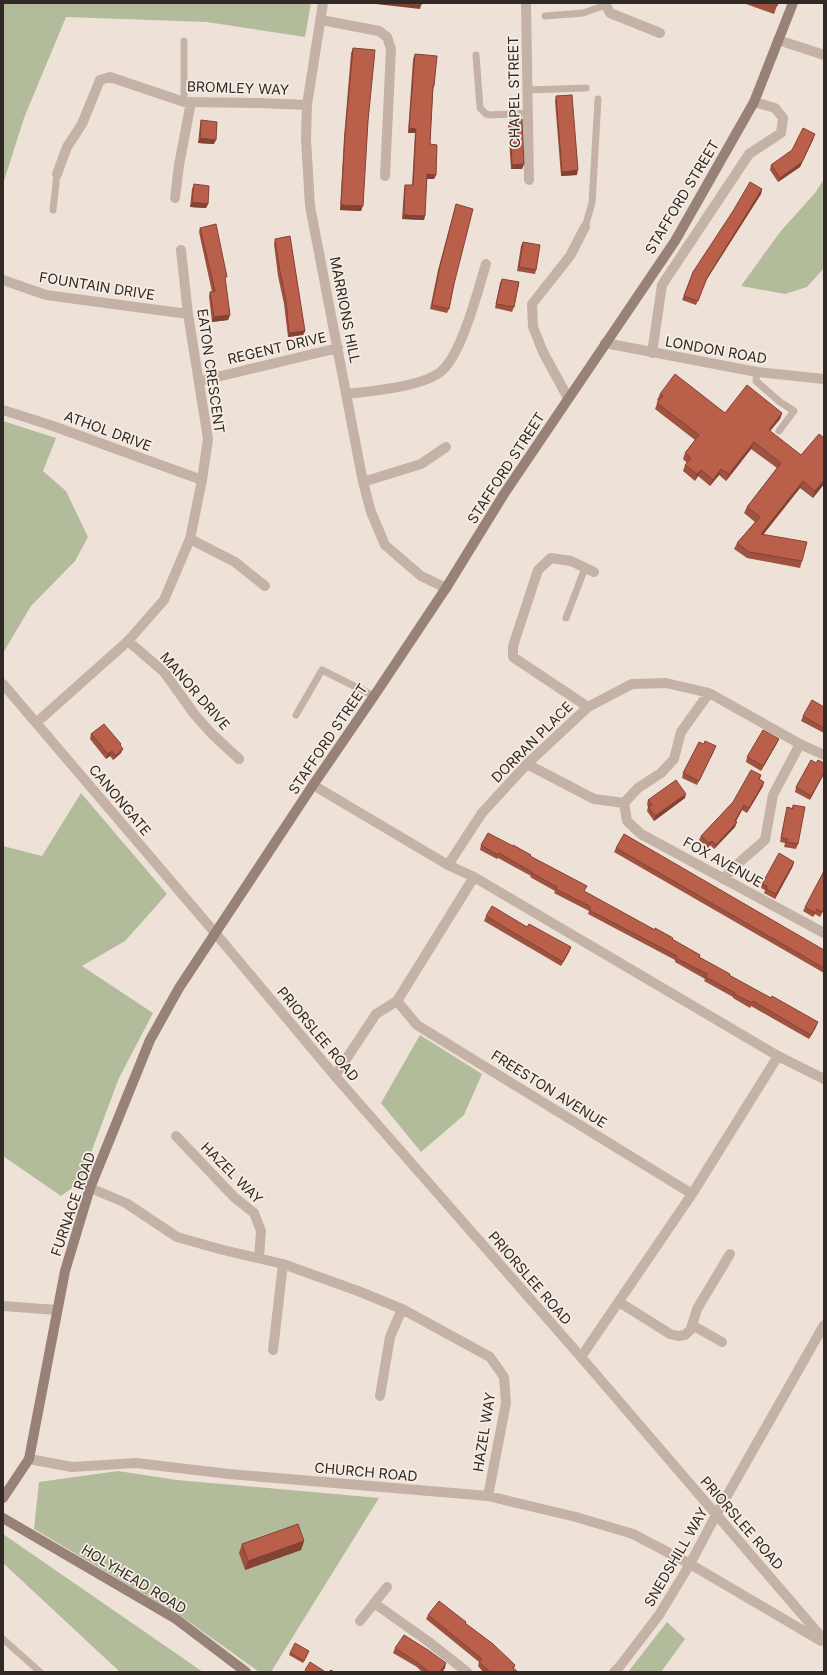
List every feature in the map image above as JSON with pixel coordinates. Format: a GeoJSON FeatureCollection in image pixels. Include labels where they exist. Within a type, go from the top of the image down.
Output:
{"type":"FeatureCollection","features":[{"type":"Feature","properties":{"kind":"street","name":"MARRIONS HILL"},"geometry":{"type":"LineString","coordinates":[[323,3],[307,105],[306,139],[310,206],[363,482],[371,512],[385,545],[421,576],[446,588]]}},
{"type":"Feature","properties":{"kind":"street","name":"CHAPEL STREET"},"geometry":{"type":"LineString","coordinates":[[526,3],[529,180]]}},
{"type":"Feature","properties":{"kind":"street","name":"STAFFORD STREET"},"geometry":{"type":"LineString","coordinates":[[216,934],[313,785],[446,588],[504,494],[675,241],[754,102],[793,3]]}},
{"type":"Feature","properties":{"kind":"street"},"geometry":{"type":"LineString","coordinates":[[605,4],[610,13],[660,33]]}},
{"type":"Feature","properties":{"kind":"street"},"geometry":{"type":"LineString","coordinates":[[321,20],[379,32],[387,37],[391,49],[385,176]]}},
{"type":"Feature","properties":{"kind":"street"},"geometry":{"type":"LineString","coordinates":[[778,40],[824,55]]}},
{"type":"Feature","properties":{"kind":"street","name":"BROMLEY WAY"},"geometry":{"type":"LineString","coordinates":[[57,174],[67,147],[82,124],[100,80],[110,78],[188,102],[260,102],[307,105]]}},
{"type":"Feature","properties":{"kind":"street"},"geometry":{"type":"LineString","coordinates":[[175,198],[188,102]]}},
{"type":"Feature","properties":{"kind":"street"},"geometry":{"type":"LineString","coordinates":[[652,353],[662,285],[749,154],[781,133],[783,118],[775,108],[754,102]]}},
{"type":"Feature","properties":{"kind":"street"},"geometry":{"type":"LineString","coordinates":[[568,398],[543,352],[533,326],[532,304],[570,256],[585,227]]}},
{"type":"Feature","properties":{"kind":"street","name":"EATON CRESCENT"},"geometry":{"type":"LineString","coordinates":[[36,723],[128,641],[164,600],[190,539],[202,480],[208,439],[200,381],[188,314],[181,250]]}},
{"type":"Feature","properties":{"kind":"street"},"geometry":{"type":"LineString","coordinates":[[347,394],[412,384],[439,373],[452,359],[464,333],[486,264]]}},
{"type":"Feature","properties":{"kind":"street","name":"FOUNTAIN DRIVE"},"geometry":{"type":"LineString","coordinates":[[3,280],[46,295],[188,314]]}},
{"type":"Feature","properties":{"kind":"street","name":"LONDON ROAD"},"geometry":{"type":"LineString","coordinates":[[605,343],[757,372],[824,379]]}},
{"type":"Feature","properties":{"kind":"street","name":"REGENT DRIVE"},"geometry":{"type":"LineString","coordinates":[[200,381],[338,348]]}},
{"type":"Feature","properties":{"kind":"street"},"geometry":{"type":"LineString","coordinates":[[810,378],[824,370]]}},
{"type":"Feature","properties":{"kind":"street","name":"ATHOL DRIVE"},"geometry":{"type":"LineString","coordinates":[[3,410],[58,428],[202,480]]}},
{"type":"Feature","properties":{"kind":"street"},"geometry":{"type":"LineString","coordinates":[[363,482],[421,464],[446,447]]}},
{"type":"Feature","properties":{"kind":"street"},"geometry":{"type":"LineString","coordinates":[[190,539],[235,562],[265,586]]}},
{"type":"Feature","properties":{"kind":"street"},"geometry":{"type":"LineString","coordinates":[[588,707],[513,657],[513,646],[538,570],[551,558],[571,561],[589,570]]}},
{"type":"Feature","properties":{"kind":"street","name":"MANOR DRIVE"},"geometry":{"type":"LineString","coordinates":[[128,641],[164,672],[195,715],[211,733],[239,759]]}},
{"type":"Feature","properties":{"kind":"street","name":"DORRAN PLACE"},"geometry":{"type":"LineString","coordinates":[[448,865],[482,812],[527,764],[588,707],[632,684],[666,683],[709,693],[800,744],[824,755]]}},
{"type":"Feature","properties":{"kind":"street","name":"CANONGATE"},"geometry":{"type":"LineString","coordinates":[[3,684],[216,934]]}},
{"type":"Feature","properties":{"kind":"street"},"geometry":{"type":"LineString","coordinates":[[527,764],[594,799],[624,803],[638,788],[661,773],[674,759],[681,732],[709,693]]}},
{"type":"Feature","properties":{"kind":"street"},"geometry":{"type":"LineString","coordinates":[[723,878],[765,840],[774,795],[800,744]]}},
{"type":"Feature","properties":{"kind":"street"},"geometry":{"type":"LineString","coordinates":[[313,785],[448,865],[474,877],[778,1056],[824,1079]]}},
{"type":"Feature","properties":{"kind":"street","name":"FOX AVENUE"},"geometry":{"type":"LineString","coordinates":[[624,803],[627,821],[642,834],[824,933]]}},
{"type":"Feature","properties":{"kind":"street"},"geometry":{"type":"LineString","coordinates":[[334,1076],[376,1014],[397,1001],[474,877]]}},
{"type":"Feature","properties":{"kind":"street","name":"PRIORSLEE ROAD"},"geometry":{"type":"LineString","coordinates":[[216,934],[334,1076],[581,1357],[824,1641]]}},
{"type":"Feature","properties":{"kind":"street","name":"FURNACE ROAD"},"geometry":{"type":"LineString","coordinates":[[3,1498],[29,1459],[65,1271],[90,1188],[150,1040],[180,988],[216,934]]}},
{"type":"Feature","properties":{"kind":"street","name":"FREESTON AVENUE"},"geometry":{"type":"LineString","coordinates":[[397,1001],[417,1025],[692,1194]]}},
{"type":"Feature","properties":{"kind":"street"},"geometry":{"type":"LineString","coordinates":[[581,1357],[620,1302],[692,1194],[778,1056]]}},
{"type":"Feature","properties":{"kind":"street","name":"HAZEL WAY"},"geometry":{"type":"LineString","coordinates":[[176,1136],[234,1197],[254,1213],[261,1231],[259,1258]]}},
{"type":"Feature","properties":{"kind":"street","name":"HAZEL WAY"},"geometry":{"type":"LineString","coordinates":[[90,1188],[126,1203],[177,1237],[223,1250],[283,1264],[358,1291],[402,1309],[490,1357],[504,1377],[506,1403],[488,1496]]}},
{"type":"Feature","properties":{"kind":"street"},"geometry":{"type":"LineString","coordinates":[[620,1302],[670,1334],[678,1336],[685,1335],[691,1329],[697,1309],[730,1254]]}},
{"type":"Feature","properties":{"kind":"street"},"geometry":{"type":"LineString","coordinates":[[273,1350],[283,1264]]}},
{"type":"Feature","properties":{"kind":"street"},"geometry":{"type":"LineString","coordinates":[[3,1306],[57,1310]]}},
{"type":"Feature","properties":{"kind":"street"},"geometry":{"type":"LineString","coordinates":[[380,1396],[390,1337],[402,1309]]}},
{"type":"Feature","properties":{"kind":"street"},"geometry":{"type":"LineString","coordinates":[[692,1325],[722,1342]]}},
{"type":"Feature","properties":{"kind":"street","name":"SNEDSHILL WAY"},"geometry":{"type":"LineString","coordinates":[[614,1672],[659,1615],[690,1564],[716,1515],[824,1325]]}},
{"type":"Feature","properties":{"kind":"street","name":"CHURCH ROAD"},"geometry":{"type":"LineString","coordinates":[[29,1459],[72,1467],[136,1463],[229,1474],[488,1496],[576,1517],[633,1534],[690,1564]]}},
{"type":"Feature","properties":{"kind":"street","name":"HOLYHEAD ROAD"},"geometry":{"type":"LineString","coordinates":[[3,1518],[176,1619],[246,1672]]}},
{"type":"Feature","properties":{"kind":"street","name":"PRIORSLEE ROAD"},"geometry":{"type":"LineString","coordinates":[[690,1564],[824,1641]]}},
{"type":"Feature","properties":{"kind":"street"},"geometry":{"type":"LineString","coordinates":[[360,1621],[387,1587]]}},
{"type":"Feature","properties":{"kind":"street"},"geometry":{"type":"LineString","coordinates":[[374,1603],[429,1642],[467,1672]]}},
{"type":"Feature","properties":{"kind":"lane"},"geometry":{"type":"LineString","coordinates":[[545,16],[583,13],[605,4]]}},
{"type":"Feature","properties":{"kind":"lane"},"geometry":{"type":"LineString","coordinates":[[184,41],[188,102]]}},
{"type":"Feature","properties":{"kind":"lane"},"geometry":{"type":"LineString","coordinates":[[476,55],[480,108],[483,112],[490,114],[528,113]]}},
{"type":"Feature","properties":{"kind":"lane"},"geometry":{"type":"LineString","coordinates":[[528,90],[586,88]]}},
{"type":"Feature","properties":{"kind":"lane"},"geometry":{"type":"LineString","coordinates":[[585,227],[592,203],[598,99]]}},
{"type":"Feature","properties":{"kind":"lane"},"geometry":{"type":"LineString","coordinates":[[53,210],[57,174]]}},
{"type":"Feature","properties":{"kind":"lane"},"geometry":{"type":"LineString","coordinates":[[757,372],[756,381],[780,402],[794,411],[779,431]]}},
{"type":"Feature","properties":{"kind":"lane"},"geometry":{"type":"LineString","coordinates":[[566,618],[589,570]]}},
{"type":"Feature","properties":{"kind":"lane"},"geometry":{"type":"LineString","coordinates":[[296,715],[322,670],[374,696]]}},
{"type":"Feature","properties":{"kind":"lane"},"geometry":{"type":"LineString","coordinates":[[3,1639],[40,1672]]}},
{"type":"Feature","properties":{"kind":"green space"},"geometry":{"type":"Polygon","coordinates":[[[3,3],[311,3],[305,37],[207,22],[66,17],[24,118],[3,184],[3,3]]]}},
{"type":"Feature","properties":{"kind":"green space"},"geometry":{"type":"Polygon","coordinates":[[[824,179],[824,268],[807,287],[785,294],[741,286],[780,232],[815,193],[824,179]]]}},
{"type":"Feature","properties":{"kind":"green space"},"geometry":{"type":"Polygon","coordinates":[[[3,421],[56,438],[43,471],[66,491],[88,537],[75,561],[31,606],[3,653],[3,421]]]}},
{"type":"Feature","properties":{"kind":"green space"},"geometry":{"type":"Polygon","coordinates":[[[81,793],[167,894],[125,941],[82,966],[153,1013],[119,1078],[80,1182],[61,1196],[3,1156],[3,846],[42,856],[81,793]]]}},
{"type":"Feature","properties":{"kind":"green space"},"geometry":{"type":"Polygon","coordinates":[[[420,1035],[482,1074],[464,1115],[421,1152],[381,1103],[420,1035]]]}},
{"type":"Feature","properties":{"kind":"green space"},"geometry":{"type":"Polygon","coordinates":[[[118,1471],[177,1480],[379,1498],[271,1672],[259,1672],[181,1616],[34,1529],[39,1482],[118,1471]]]}},
{"type":"Feature","properties":{"kind":"green space"},"geometry":{"type":"Polygon","coordinates":[[[3,1534],[203,1672],[120,1672],[3,1563],[3,1534]]]}},
{"type":"Feature","properties":{"kind":"green space"},"geometry":{"type":"Polygon","coordinates":[[[667,1622],[685,1639],[661,1672],[628,1672],[667,1622]]]}},
{"type":"Feature","properties":{"kind":"building"},"geometry":{"type":"Polygon","coordinates":[[[406,3],[422,3],[421,5],[406,3]]]}},
{"type":"Feature","properties":{"kind":"building"},"geometry":{"type":"Polygon","coordinates":[[[770,3],[778,3],[777,6],[770,3]]]}},
{"type":"Feature","properties":{"kind":"building"},"geometry":{"type":"Polygon","coordinates":[[[353,48],[375,50],[368,121],[363,206],[341,205],[345,134],[353,48]]]}},
{"type":"Feature","properties":{"kind":"building"},"geometry":{"type":"Polygon","coordinates":[[[415,54],[437,56],[433,86],[430,144],[437,145],[436,175],[427,174],[425,216],[404,215],[405,185],[413,185],[416,129],[409,128],[415,54]]]}},
{"type":"Feature","properties":{"kind":"building"},"geometry":{"type":"Polygon","coordinates":[[[572,95],[578,170],[562,172],[556,96],[572,95]]]}},
{"type":"Feature","properties":{"kind":"building"},"geometry":{"type":"Polygon","coordinates":[[[522,119],[524,164],[512,165],[510,120],[522,119]]]}},
{"type":"Feature","properties":{"kind":"building"},"geometry":{"type":"Polygon","coordinates":[[[201,120],[217,122],[216,140],[200,138],[201,120]]]}},
{"type":"Feature","properties":{"kind":"building"},"geometry":{"type":"Polygon","coordinates":[[[803,128],[815,134],[802,162],[780,178],[771,165],[792,150],[803,128]]]}},
{"type":"Feature","properties":{"kind":"building"},"geometry":{"type":"Polygon","coordinates":[[[750,182],[762,189],[707,278],[698,301],[684,296],[693,272],[750,182]]]}},
{"type":"Feature","properties":{"kind":"building"},"geometry":{"type":"Polygon","coordinates":[[[194,184],[209,186],[208,204],[192,202],[194,184]]]}},
{"type":"Feature","properties":{"kind":"building"},"geometry":{"type":"Polygon","coordinates":[[[456,204],[473,209],[449,309],[432,305],[440,266],[456,204]]]}},
{"type":"Feature","properties":{"kind":"building"},"geometry":{"type":"Polygon","coordinates":[[[216,224],[227,277],[225,277],[230,315],[214,317],[210,292],[215,291],[200,228],[216,224]]]}},
{"type":"Feature","properties":{"kind":"building"},"geometry":{"type":"Polygon","coordinates":[[[290,236],[305,331],[289,333],[286,300],[275,239],[290,236]]]}},
{"type":"Feature","properties":{"kind":"building"},"geometry":{"type":"Polygon","coordinates":[[[523,242],[540,245],[536,270],[519,267],[523,242]]]}},
{"type":"Feature","properties":{"kind":"building"},"geometry":{"type":"Polygon","coordinates":[[[502,279],[519,282],[514,307],[496,304],[502,279]]]}},
{"type":"Feature","properties":{"kind":"building"},"geometry":{"type":"Polygon","coordinates":[[[675,374],[725,413],[747,385],[782,413],[769,430],[801,455],[819,434],[824,438],[824,480],[815,491],[803,481],[761,534],[807,542],[802,561],[749,552],[737,543],[760,517],[747,507],[781,463],[754,442],[729,474],[721,469],[713,480],[701,470],[697,474],[685,465],[691,458],[685,453],[699,435],[657,403],[663,396],[660,394],[675,374]]]}},
{"type":"Feature","properties":{"kind":"building"},"geometry":{"type":"Polygon","coordinates":[[[812,700],[824,707],[824,728],[803,716],[812,700]]]}},
{"type":"Feature","properties":{"kind":"building"},"geometry":{"type":"Polygon","coordinates":[[[104,724],[121,744],[120,745],[123,749],[115,756],[112,751],[108,754],[91,734],[104,724]]]}},
{"type":"Feature","properties":{"kind":"building"},"geometry":{"type":"Polygon","coordinates":[[[763,730],[779,739],[763,766],[747,757],[763,730]]]}},
{"type":"Feature","properties":{"kind":"building"},"geometry":{"type":"Polygon","coordinates":[[[705,741],[716,746],[699,781],[683,773],[699,742],[704,744],[705,741]]]}},
{"type":"Feature","properties":{"kind":"building"},"geometry":{"type":"Polygon","coordinates":[[[811,760],[816,763],[818,760],[824,763],[824,773],[811,796],[796,787],[811,760]]]}},
{"type":"Feature","properties":{"kind":"building"},"geometry":{"type":"Polygon","coordinates":[[[751,770],[761,775],[759,779],[764,782],[749,808],[744,805],[735,821],[737,822],[716,845],[712,841],[709,843],[701,836],[733,802],[751,770]]]}},
{"type":"Feature","properties":{"kind":"building"},"geometry":{"type":"Polygon","coordinates":[[[676,780],[686,794],[655,816],[648,807],[652,805],[648,800],[676,780]]]}},
{"type":"Feature","properties":{"kind":"building"},"geometry":{"type":"Polygon","coordinates":[[[793,805],[805,807],[798,844],[786,842],[788,839],[781,838],[787,807],[793,809],[793,805]]]}},
{"type":"Feature","properties":{"kind":"building"},"geometry":{"type":"Polygon","coordinates":[[[488,833],[513,845],[531,855],[530,856],[587,886],[584,891],[655,930],[655,928],[673,938],[672,939],[700,955],[699,957],[730,974],[729,975],[771,998],[772,996],[818,1022],[811,1035],[753,1001],[752,1003],[734,994],[735,993],[706,977],[707,974],[676,958],[677,956],[589,910],[591,907],[556,889],[557,887],[499,853],[498,855],[481,845],[488,833]]]}},
{"type":"Feature","properties":{"kind":"building"},"geometry":{"type":"Polygon","coordinates":[[[624,834],[824,950],[824,968],[616,848],[624,834]]]}},
{"type":"Feature","properties":{"kind":"building"},"geometry":{"type":"Polygon","coordinates":[[[779,853],[794,862],[776,894],[766,889],[767,886],[762,884],[779,853]]]}},
{"type":"Feature","properties":{"kind":"building"},"geometry":{"type":"Polygon","coordinates":[[[824,871],[824,909],[822,912],[817,909],[815,913],[805,907],[824,871]]]}},
{"type":"Feature","properties":{"kind":"building"},"geometry":{"type":"Polygon","coordinates":[[[492,906],[527,927],[529,924],[571,947],[563,962],[486,916],[492,906]]]}},
{"type":"Feature","properties":{"kind":"building"},"geometry":{"type":"Polygon","coordinates":[[[298,1524],[304,1541],[248,1561],[242,1544],[298,1524]]]}},
{"type":"Feature","properties":{"kind":"building"},"geometry":{"type":"Polygon","coordinates":[[[439,1601],[493,1644],[515,1665],[513,1668],[518,1672],[490,1672],[479,1662],[482,1659],[428,1615],[439,1601]]]}},
{"type":"Feature","properties":{"kind":"building"},"geometry":{"type":"Polygon","coordinates":[[[404,1635],[446,1663],[440,1672],[429,1672],[395,1648],[404,1635]]]}},
{"type":"Feature","properties":{"kind":"building"},"geometry":{"type":"Polygon","coordinates":[[[295,1643],[309,1651],[304,1661],[290,1653],[295,1643]]]}},
{"type":"Feature","properties":{"kind":"building"},"geometry":{"type":"Polygon","coordinates":[[[310,1662],[324,1672],[307,1672],[305,1670],[310,1662]]]}}]}
